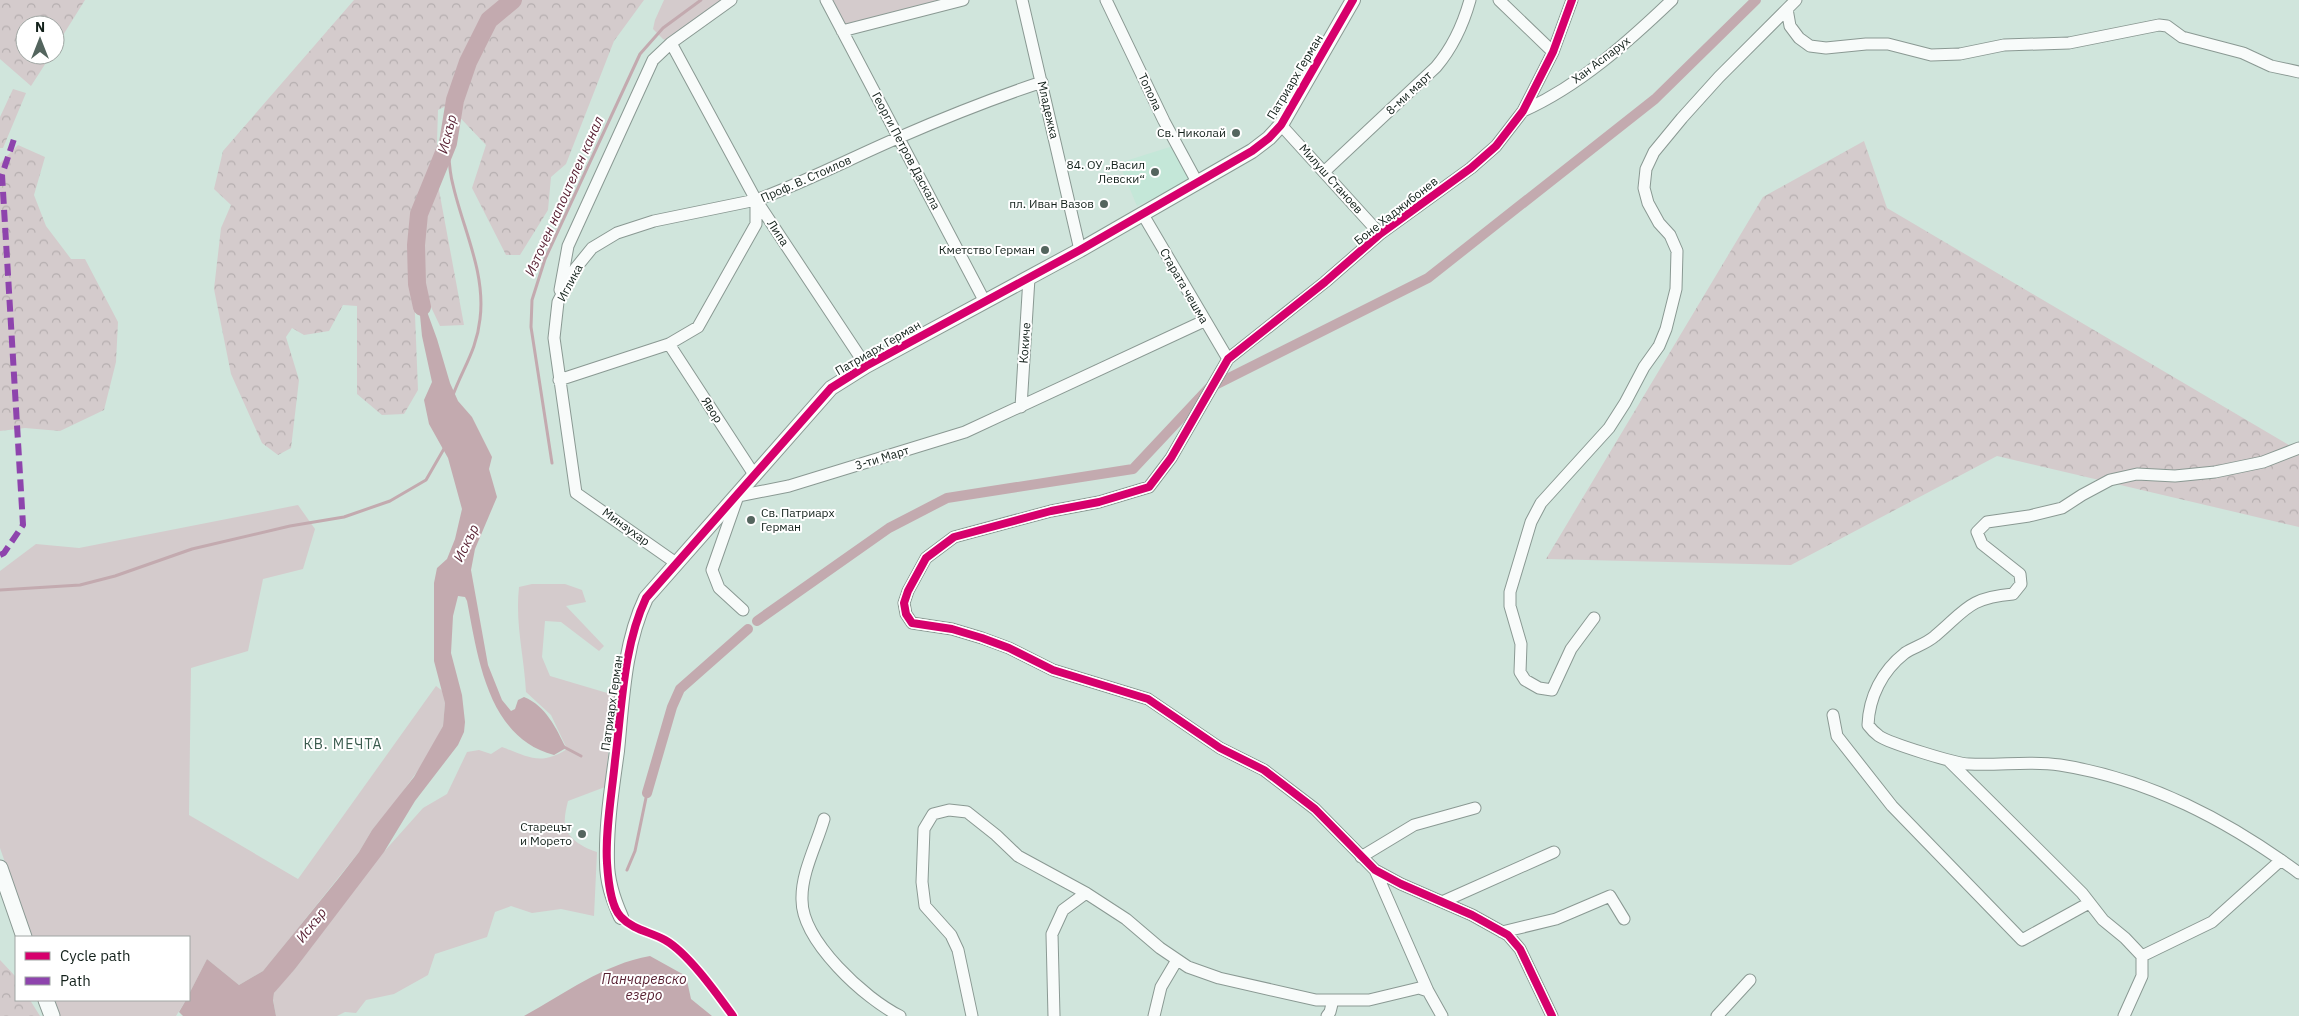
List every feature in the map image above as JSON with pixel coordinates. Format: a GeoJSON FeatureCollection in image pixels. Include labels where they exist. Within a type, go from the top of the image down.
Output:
{"type":"FeatureCollection","features":[{"type":"Feature","properties":{"kind":"main road"},"geometry":{"type":"LineString","coordinates":[[0,868],[24,936]]}},
{"type":"Feature","properties":{"kind":"main road"},"geometry":{"type":"LineString","coordinates":[[46,1001],[52,1016]]}},
{"type":"Feature","properties":{"kind":"street"},"geometry":{"type":"LineString","coordinates":[[558,302],[568,246],[653,60],[671,43],[730,0]]}},
{"type":"Feature","properties":{"kind":"street","name":"Георги Петров Даскала"},"geometry":{"type":"LineString","coordinates":[[826,0],[985,302]]}},
{"type":"Feature","properties":{"kind":"street"},"geometry":{"type":"LineString","coordinates":[[842,31],[964,0]]}},
{"type":"Feature","properties":{"kind":"street","name":"Младежка"},"geometry":{"type":"LineString","coordinates":[[1022,0],[1080,250]]}},
{"type":"Feature","properties":{"kind":"street","name":"Топола"},"geometry":{"type":"LineString","coordinates":[[1106,0],[1164,121],[1197,182]]}},
{"type":"Feature","properties":{"kind":"street","name":"Патриарх Герман"},"geometry":{"type":"LineString","coordinates":[[621,917],[610,894],[607,862],[612,791],[626,673],[639,612],[646,598],[738,496],[831,388],[866,366],[1080,250],[1252,151],[1269,138],[1281,125],[1353,0]]}},
{"type":"Feature","properties":{"kind":"street","name":"8-ми март"},"geometry":{"type":"LineString","coordinates":[[1325,171],[1436,67],[1450,50],[1462,26],[1470,0]]}},
{"type":"Feature","properties":{"kind":"street"},"geometry":{"type":"LineString","coordinates":[[1499,0],[1553,52]]}},
{"type":"Feature","properties":{"kind":"street","name":"Боне Хаджибонев"},"geometry":{"type":"LineString","coordinates":[[1375,870],[1315,809],[1292,789],[1264,770],[1220,748],[1148,699],[1053,670],[1009,648],[982,638],[952,629],[912,623],[906,614],[904,602],[926,558],[954,537],[1051,511],[1099,502],[1149,487],[1171,458],[1181,437],[1228,359],[1325,282],[1380,234],[1471,168],[1496,146],[1523,111],[1553,52],[1572,0]]}},
{"type":"Feature","properties":{"kind":"street","name":"Хан Аспарух"},"geometry":{"type":"LineString","coordinates":[[1523,111],[1555,94],[1608,56],[1630,39],[1672,0]]}},
{"type":"Feature","properties":{"kind":"street"},"geometry":{"type":"LineString","coordinates":[[1594,618],[1571,649],[1552,690],[1538,688],[1525,680],[1520,672],[1521,644],[1510,606],[1510,592],[1531,522],[1542,503],[1609,428],[1625,403],[1658,346],[1676,289],[1677,251],[1670,235],[1659,223],[1648,203],[1644,188],[1646,169],[1654,152],[1682,118],[1719,77],[1796,0]]}},
{"type":"Feature","properties":{"kind":"street"},"geometry":{"type":"LineString","coordinates":[[1787,9],[1790,26],[1799,38],[1810,46],[1826,48],[1888,44],[1931,55],[1944,55],[2004,45],[2088,41],[2159,25],[2167,26],[2182,37],[2243,53],[2271,66],[2299,72]]}},
{"type":"Feature","properties":{"kind":"street","name":"Липа"},"geometry":{"type":"LineString","coordinates":[[671,43],[756,200],[866,366]]}},
{"type":"Feature","properties":{"kind":"street","name":"Проф. В. Стоилов"},"geometry":{"type":"LineString","coordinates":[[559,380],[669,344],[698,327],[756,224],[756,200],[799,184],[899,137],[995,98],[1042,82]]}},
{"type":"Feature","properties":{"kind":"street","name":"Милуш Станоев"},"geometry":{"type":"LineString","coordinates":[[1281,125],[1325,171],[1380,234]]}},
{"type":"Feature","properties":{"kind":"street","name":"Иглика"},"geometry":{"type":"LineString","coordinates":[[576,493],[554,338],[558,302],[575,269],[592,248],[617,233],[654,221],[756,200]]}},
{"type":"Feature","properties":{"kind":"street","name":"Старата чешма"},"geometry":{"type":"LineString","coordinates":[[1142,213],[1228,359]]}},
{"type":"Feature","properties":{"kind":"street","name":"Кокиче"},"geometry":{"type":"LineString","coordinates":[[1021,407],[1029,278]]}},
{"type":"Feature","properties":{"kind":"street","name":"3-ти Март"},"geometry":{"type":"LineString","coordinates":[[738,496],[789,486],[965,432],[1204,320]]}},
{"type":"Feature","properties":{"kind":"street","name":"Явор"},"geometry":{"type":"LineString","coordinates":[[669,344],[755,476]]}},
{"type":"Feature","properties":{"kind":"street"},"geometry":{"type":"LineString","coordinates":[[2299,448],[2264,462],[2215,472],[2175,476],[2137,474],[2110,480],[2082,494],[2062,508],[2029,516],[1987,522],[1978,532],[1982,544],[2020,574],[2021,584],[2013,594],[1995,596],[1970,604],[1933,638],[1905,653],[1886,672],[1868,709],[1868,726],[1880,736],[1948,760],[1967,764],[2023,763],[2059,765],[2104,774],[2192,805],[2226,823],[2299,873]]}},
{"type":"Feature","properties":{"kind":"street","name":"Минзухар"},"geometry":{"type":"LineString","coordinates":[[576,493],[676,563]]}},
{"type":"Feature","properties":{"kind":"street"},"geometry":{"type":"LineString","coordinates":[[738,496],[712,570],[719,588],[743,610]]}},
{"type":"Feature","properties":{"kind":"street"},"geometry":{"type":"LineString","coordinates":[[1833,715],[1837,736],[1892,806],[2022,940],[2089,902]]}},
{"type":"Feature","properties":{"kind":"street"},"geometry":{"type":"LineString","coordinates":[[1948,760],[2082,893],[2103,920],[2125,938],[2142,956],[2142,976],[2124,1016]]}},
{"type":"Feature","properties":{"kind":"street"},"geometry":{"type":"LineString","coordinates":[[1361,857],[1414,825],[1475,808]]}},
{"type":"Feature","properties":{"kind":"street"},"geometry":{"type":"LineString","coordinates":[[972,1016],[958,950],[951,935],[925,906],[922,882],[924,829],[933,814],[949,810],[967,812],[996,835],[1018,856],[1086,893],[1126,919],[1188,967],[1219,978],[1316,1000],[1369,1000],[1419,988],[1428,991]]}},
{"type":"Feature","properties":{"kind":"street"},"geometry":{"type":"LineString","coordinates":[[824,819],[818,843],[810,858],[802,900],[806,922],[819,944],[858,988],[885,1009],[900,1016]]}},
{"type":"Feature","properties":{"kind":"street"},"geometry":{"type":"LineString","coordinates":[[1442,902],[1554,852]]}},
{"type":"Feature","properties":{"kind":"street"},"geometry":{"type":"LineString","coordinates":[[2142,956],[2212,922],[2281,860]]}},
{"type":"Feature","properties":{"kind":"street"},"geometry":{"type":"LineString","coordinates":[[1375,870],[1472,915],[1502,932],[1520,948],[1552,1016]]}},
{"type":"Feature","properties":{"kind":"street"},"geometry":{"type":"LineString","coordinates":[[1375,870],[1428,991],[1442,1016]]}},
{"type":"Feature","properties":{"kind":"street"},"geometry":{"type":"LineString","coordinates":[[1054,1016],[1052,934],[1063,910],[1086,893]]}},
{"type":"Feature","properties":{"kind":"street"},"geometry":{"type":"LineString","coordinates":[[1502,932],[1556,919],[1610,896],[1624,919]]}},
{"type":"Feature","properties":{"kind":"street"},"geometry":{"type":"LineString","coordinates":[[1154,1016],[1161,987],[1177,960]]}},
{"type":"Feature","properties":{"kind":"street"},"geometry":{"type":"LineString","coordinates":[[1717,1016],[1750,980]]}},
{"type":"Feature","properties":{"kind":"street"},"geometry":{"type":"LineString","coordinates":[[1327,1016],[1333,1000]]}},
{"type":"Feature","properties":{"kind":"shaded area","name":"84. ОУ „Васил Левски“"},"geometry":{"type":"Polygon","coordinates":[[[1173,146],[1191,180],[1137,206],[1119,163],[1173,146]]]}},
{"type":"Feature","properties":{"kind":"green space"},"geometry":{"type":"Polygon","coordinates":[[[0,0],[85,0],[65,32],[65,15],[15,15],[15,65],[45,65],[31,86],[0,59],[0,0]]]}},
{"type":"Feature","properties":{"kind":"green space"},"geometry":{"type":"Polygon","coordinates":[[[354,0],[644,0],[614,41],[566,164],[551,177],[548,210],[520,255],[506,255],[472,188],[486,145],[448,105],[438,110],[436,174],[464,325],[440,326],[422,288],[414,290],[418,390],[404,414],[382,415],[357,394],[357,306],[343,305],[329,331],[304,335],[292,328],[286,337],[299,380],[291,448],[278,455],[262,443],[231,374],[214,289],[221,228],[231,205],[214,189],[223,151],[354,0]]]}},
{"type":"Feature","properties":{"kind":"green space"},"geometry":{"type":"Polygon","coordinates":[[[664,0],[731,0],[671,43],[663,39],[653,29],[664,0]]]}},
{"type":"Feature","properties":{"kind":"green space"},"geometry":{"type":"Polygon","coordinates":[[[826,0],[963,0],[842,31],[826,0]]]}},
{"type":"Feature","properties":{"kind":"green space"},"geometry":{"type":"Polygon","coordinates":[[[13,89],[26,93],[3,148],[0,148],[0,117],[13,89]]]}},
{"type":"Feature","properties":{"kind":"green space"},"geometry":{"type":"Polygon","coordinates":[[[1864,141],[1887,208],[2299,451],[2299,527],[1997,456],[1791,565],[1546,559],[1763,197],[1864,141]]]}},
{"type":"Feature","properties":{"kind":"green space"},"geometry":{"type":"Polygon","coordinates":[[[18,145],[45,157],[34,195],[46,226],[71,259],[85,259],[118,322],[116,362],[104,410],[60,431],[25,428],[0,431],[0,163],[18,145]]]}},
{"type":"Feature","properties":{"kind":"green space"},"geometry":{"type":"Polygon","coordinates":[[[298,505],[315,529],[303,569],[263,579],[248,651],[191,668],[189,815],[298,879],[436,686],[444,692],[443,726],[426,759],[396,801],[372,830],[359,852],[269,964],[263,971],[239,985],[207,959],[190,992],[190,936],[31,936],[0,848],[0,571],[36,544],[79,548],[298,505]]]}},
{"type":"Feature","properties":{"kind":"green space"},"geometry":{"type":"Polygon","coordinates":[[[532,584],[565,584],[582,590],[586,602],[566,606],[604,646],[599,651],[561,622],[545,621],[542,657],[550,676],[614,695],[605,787],[568,801],[565,816],[566,830],[569,835],[583,846],[597,852],[594,916],[561,909],[532,913],[511,906],[495,912],[487,937],[435,954],[428,975],[394,994],[366,1000],[356,1013],[345,1012],[337,1016],[276,1016],[273,999],[274,993],[279,986],[295,969],[373,864],[423,808],[447,794],[467,752],[479,750],[491,754],[502,747],[527,757],[542,758],[550,757],[567,749],[551,715],[526,692],[518,601],[519,587],[532,584]]]}},
{"type":"Feature","properties":{"kind":"green space"},"geometry":{"type":"Polygon","coordinates":[[[0,960],[15,976],[15,1001],[31,1001],[40,1016],[0,1016],[0,960]]]}},
{"type":"Feature","properties":{"kind":"green space"},"geometry":{"type":"Polygon","coordinates":[[[53,1001],[185,1001],[176,1016],[59,1016],[53,1001]]]}},
{"type":"Feature","properties":{"kind":"water"},"geometry":{"type":"Polygon","coordinates":[[[417,284],[437,339],[450,383],[458,401],[472,417],[492,457],[489,469],[497,497],[475,549],[471,570],[488,665],[502,700],[511,711],[515,709],[518,700],[524,697],[532,701],[550,718],[566,748],[554,755],[532,746],[514,732],[500,714],[482,670],[467,601],[465,597],[458,596],[453,616],[451,653],[462,695],[465,722],[464,732],[458,745],[415,801],[384,852],[295,969],[274,993],[273,1000],[276,1016],[183,1016],[179,1012],[185,1001],[190,1001],[190,992],[207,959],[239,985],[263,971],[359,852],[372,830],[414,777],[443,726],[445,703],[434,661],[434,583],[437,568],[447,559],[455,539],[462,509],[448,458],[429,424],[424,400],[432,382],[422,336],[417,284]]]}},
{"type":"Feature","properties":{"kind":"water","name":"Панчаревско езеро"},"geometry":{"type":"Polygon","coordinates":[[[650,956],[686,976],[691,999],[712,1016],[524,1016],[600,973],[633,960],[650,956]]]}},
{"type":"Feature","properties":{"kind":"waterway","name":"Искър"},"geometry":{"type":"LineString","coordinates":[[422,307],[417,284],[416,245],[419,214],[448,143],[455,100],[468,62],[489,20],[513,0]]}},
{"type":"Feature","properties":{"kind":"waterway","name":"Източен напоителен канал"},"geometry":{"type":"LineString","coordinates":[[552,463],[531,327],[532,300],[545,259],[640,54],[663,28],[701,0]]}},
{"type":"Feature","properties":{"kind":"waterway"},"geometry":{"type":"LineString","coordinates":[[757,621],[889,528],[947,498],[1133,469],[1209,388],[1428,278],[1655,99],[1756,0]]}},
{"type":"Feature","properties":{"kind":"waterway"},"geometry":{"type":"LineString","coordinates":[[448,143],[452,180],[477,268],[481,302],[476,340],[453,395]]}},
{"type":"Feature","properties":{"kind":"waterway"},"geometry":{"type":"LineString","coordinates":[[0,590],[80,585],[115,576],[192,549],[290,526],[344,517],[390,501],[426,480],[445,447]]}},
{"type":"Feature","properties":{"kind":"waterway"},"geometry":{"type":"LineString","coordinates":[[647,793],[672,707],[680,689],[748,629]]}},
{"type":"Feature","properties":{"kind":"waterway"},"geometry":{"type":"LineString","coordinates":[[564,747],[581,756]]}},
{"type":"Feature","properties":{"kind":"waterway"},"geometry":{"type":"LineString","coordinates":[[627,870],[635,851],[647,793]]}},
{"type":"Feature","properties":{"kind":"marked path"},"geometry":{"type":"LineString","coordinates":[[0,555],[4,553],[23,525],[2,175],[14,139]]}},
{"type":"Feature","properties":{"kind":"cycle path"},"geometry":{"type":"LineString","coordinates":[[733,1016],[702,975],[674,946],[660,937],[631,925],[621,917],[614,906],[610,891],[607,838],[624,678],[632,637],[646,598],[831,388],[866,366],[1080,250],[1252,151],[1269,138],[1281,125],[1353,0]]}},
{"type":"Feature","properties":{"kind":"cycle path"},"geometry":{"type":"LineString","coordinates":[[1552,1016],[1520,949],[1508,935],[1472,915],[1401,884],[1375,870],[1315,809],[1264,770],[1220,748],[1148,699],[1053,670],[1009,648],[982,638],[952,629],[912,623],[906,614],[904,603],[908,591],[926,558],[954,537],[1051,511],[1099,502],[1149,487],[1171,458],[1228,359],[1325,282],[1380,234],[1471,168],[1496,146],[1523,111],[1553,52],[1572,0]]}},
{"type":"Feature","properties":{"kind":"place","name":"Св. Николай"},"geometry":{"type":"Point","coordinates":[1236,133]}},
{"type":"Feature","properties":{"kind":"place","name":"84. ОУ „Васил Левски“"},"geometry":{"type":"Point","coordinates":[1155,172]}},
{"type":"Feature","properties":{"kind":"place","name":"пл. Иван Вазов"},"geometry":{"type":"Point","coordinates":[1104,204]}},
{"type":"Feature","properties":{"kind":"place","name":"Кметство Герман"},"geometry":{"type":"Point","coordinates":[1045,250]}},
{"type":"Feature","properties":{"kind":"place","name":"Св. Патриарх Герман"},"geometry":{"type":"Point","coordinates":[751,520]}},
{"type":"Feature","properties":{"kind":"place","name":"Старецът и Морето"},"geometry":{"type":"Point","coordinates":[582,834]}},
{"type":"Feature","properties":{"kind":"district","name":"КВ. МЕЧТА"},"geometry":{"type":"Point","coordinates":[343,744]}}]}
